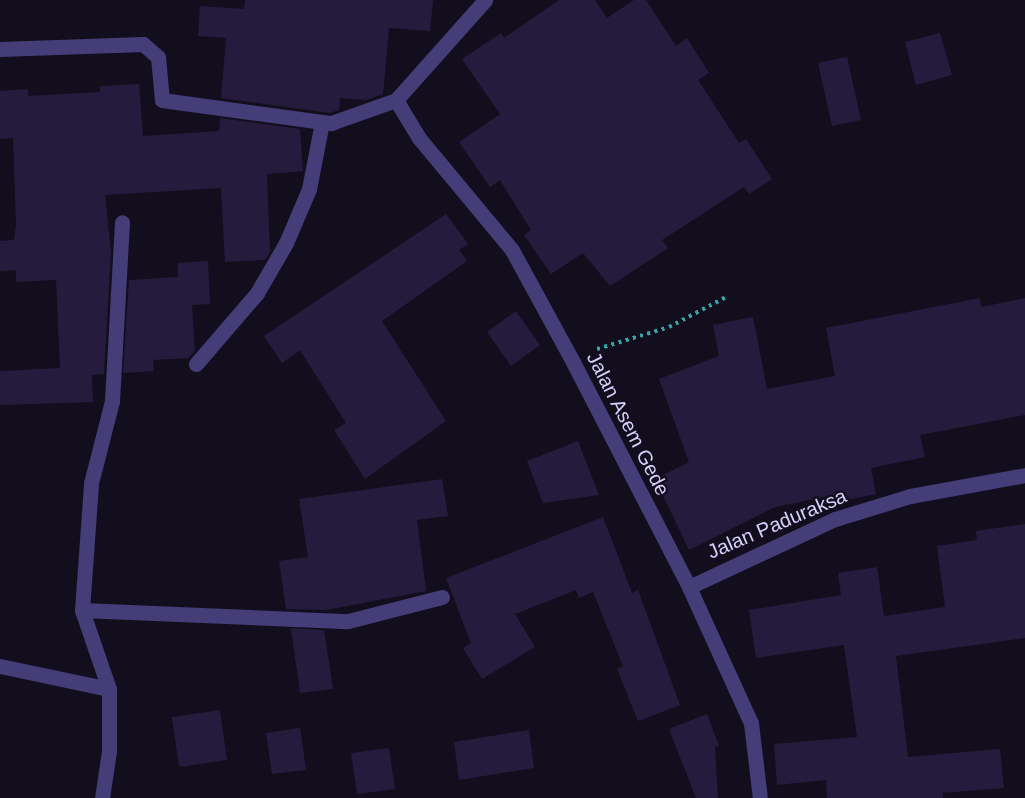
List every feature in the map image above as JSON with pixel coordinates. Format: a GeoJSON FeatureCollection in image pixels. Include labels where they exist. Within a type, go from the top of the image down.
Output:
{"type":"FeatureCollection","features":[{"type":"Feature","properties":{"kind":"street"},"geometry":{"type":"LineString","coordinates":[[0,49],[143,44],[158,57],[162,100],[331,123],[396,100],[485,0]]}},
{"type":"Feature","properties":{"kind":"street","name":"Jalan Asem Gede"},"geometry":{"type":"LineString","coordinates":[[396,100],[419,138],[512,250],[573,362],[689,587],[751,723],[760,798]]}},
{"type":"Feature","properties":{"kind":"street"},"geometry":{"type":"LineString","coordinates":[[196,364],[257,293],[286,243],[309,189],[322,122]]}},
{"type":"Feature","properties":{"kind":"street"},"geometry":{"type":"LineString","coordinates":[[102,798],[109,752],[109,689],[82,610],[91,483],[112,401],[122,222]]}},
{"type":"Feature","properties":{"kind":"street","name":"Jalan Paduraksa"},"geometry":{"type":"LineString","coordinates":[[689,587],[835,519],[910,496],[1025,475]]}},
{"type":"Feature","properties":{"kind":"street"},"geometry":{"type":"LineString","coordinates":[[82,610],[348,621],[442,597]]}},
{"type":"Feature","properties":{"kind":"street"},"geometry":{"type":"LineString","coordinates":[[0,666],[109,689]]}},
{"type":"Feature","properties":{"kind":"path"},"geometry":{"type":"LineString","coordinates":[[573,362],[616,340],[669,327],[728,296]]}},
{"type":"Feature","properties":{"kind":"building"},"geometry":{"type":"Polygon","coordinates":[[[245,0],[433,0],[430,31],[389,28],[383,94],[366,100],[340,98],[339,110],[330,113],[221,98],[226,38],[198,36],[200,6],[244,9],[245,0]]]}},
{"type":"Feature","properties":{"kind":"building"},"geometry":{"type":"Polygon","coordinates":[[[559,0],[595,0],[607,18],[634,0],[646,0],[676,46],[687,38],[709,73],[698,80],[739,143],[746,139],[772,179],[749,194],[744,187],[662,240],[668,248],[610,286],[583,253],[551,274],[524,235],[531,230],[500,180],[490,187],[459,142],[500,114],[462,59],[501,33],[504,38],[559,0]]]}},
{"type":"Feature","properties":{"kind":"building"},"geometry":{"type":"Polygon","coordinates":[[[940,33],[952,75],[916,85],[905,42],[940,33]]]}},
{"type":"Feature","properties":{"kind":"building"},"geometry":{"type":"Polygon","coordinates":[[[847,57],[861,120],[832,126],[818,63],[847,57]]]}},
{"type":"Feature","properties":{"kind":"building"},"geometry":{"type":"Polygon","coordinates":[[[139,84],[143,136],[219,131],[220,118],[300,129],[303,171],[267,174],[270,252],[265,260],[225,262],[221,188],[105,195],[111,252],[104,374],[92,375],[93,402],[0,405],[0,371],[60,368],[56,280],[16,282],[16,270],[0,271],[0,241],[14,240],[16,224],[13,138],[0,139],[0,91],[28,89],[28,96],[100,92],[100,86],[139,84]]]}},
{"type":"Feature","properties":{"kind":"building"},"geometry":{"type":"Polygon","coordinates":[[[446,214],[468,244],[459,250],[467,261],[382,321],[446,421],[365,479],[334,430],[346,423],[300,350],[282,363],[264,336],[446,214]]]}},
{"type":"Feature","properties":{"kind":"building"},"geometry":{"type":"Polygon","coordinates":[[[208,261],[210,304],[192,305],[195,351],[188,358],[153,360],[154,371],[123,373],[129,280],[178,277],[178,263],[208,261]]]}},
{"type":"Feature","properties":{"kind":"building"},"geometry":{"type":"Polygon","coordinates":[[[980,298],[981,307],[1025,298],[1025,415],[920,435],[925,457],[871,468],[876,494],[836,502],[834,495],[775,507],[689,550],[655,479],[689,462],[659,379],[719,356],[713,325],[753,317],[767,389],[835,376],[826,328],[980,298]]]}},
{"type":"Feature","properties":{"kind":"building"},"geometry":{"type":"Polygon","coordinates":[[[516,311],[540,345],[511,366],[487,332],[516,311]]]}},
{"type":"Feature","properties":{"kind":"building"},"geometry":{"type":"Polygon","coordinates":[[[578,441],[599,495],[543,503],[527,461],[578,441]]]}},
{"type":"Feature","properties":{"kind":"building"},"geometry":{"type":"Polygon","coordinates":[[[442,479],[448,516],[417,520],[426,591],[326,610],[286,609],[279,561],[308,557],[299,499],[442,479]]]}},
{"type":"Feature","properties":{"kind":"building"},"geometry":{"type":"Polygon","coordinates":[[[603,517],[632,593],[638,590],[680,705],[638,721],[617,669],[623,666],[593,592],[579,598],[576,590],[515,614],[535,647],[482,679],[463,648],[471,643],[446,578],[603,517]]]}},
{"type":"Feature","properties":{"kind":"building"},"geometry":{"type":"Polygon","coordinates":[[[1025,524],[1025,638],[896,656],[908,757],[1000,749],[1004,788],[943,793],[943,798],[827,798],[826,780],[777,785],[774,744],[857,737],[844,645],[756,658],[749,610],[841,595],[838,573],[877,567],[884,616],[945,607],[937,546],[977,540],[976,531],[1025,524]]]}},
{"type":"Feature","properties":{"kind":"building"},"geometry":{"type":"Polygon","coordinates":[[[291,628],[324,630],[333,689],[300,693],[291,628]]]}},
{"type":"Feature","properties":{"kind":"building"},"geometry":{"type":"Polygon","coordinates":[[[220,710],[227,760],[179,767],[172,717],[220,710]]]}},
{"type":"Feature","properties":{"kind":"building"},"geometry":{"type":"Polygon","coordinates":[[[707,714],[719,746],[715,747],[718,798],[696,798],[669,729],[707,714]]]}},
{"type":"Feature","properties":{"kind":"building"},"geometry":{"type":"Polygon","coordinates":[[[300,728],[306,770],[272,774],[266,733],[300,728]]]}},
{"type":"Feature","properties":{"kind":"building"},"geometry":{"type":"Polygon","coordinates":[[[529,730],[534,768],[459,780],[454,742],[529,730]]]}},
{"type":"Feature","properties":{"kind":"building"},"geometry":{"type":"Polygon","coordinates":[[[389,748],[395,789],[357,794],[351,753],[389,748]]]}}]}
